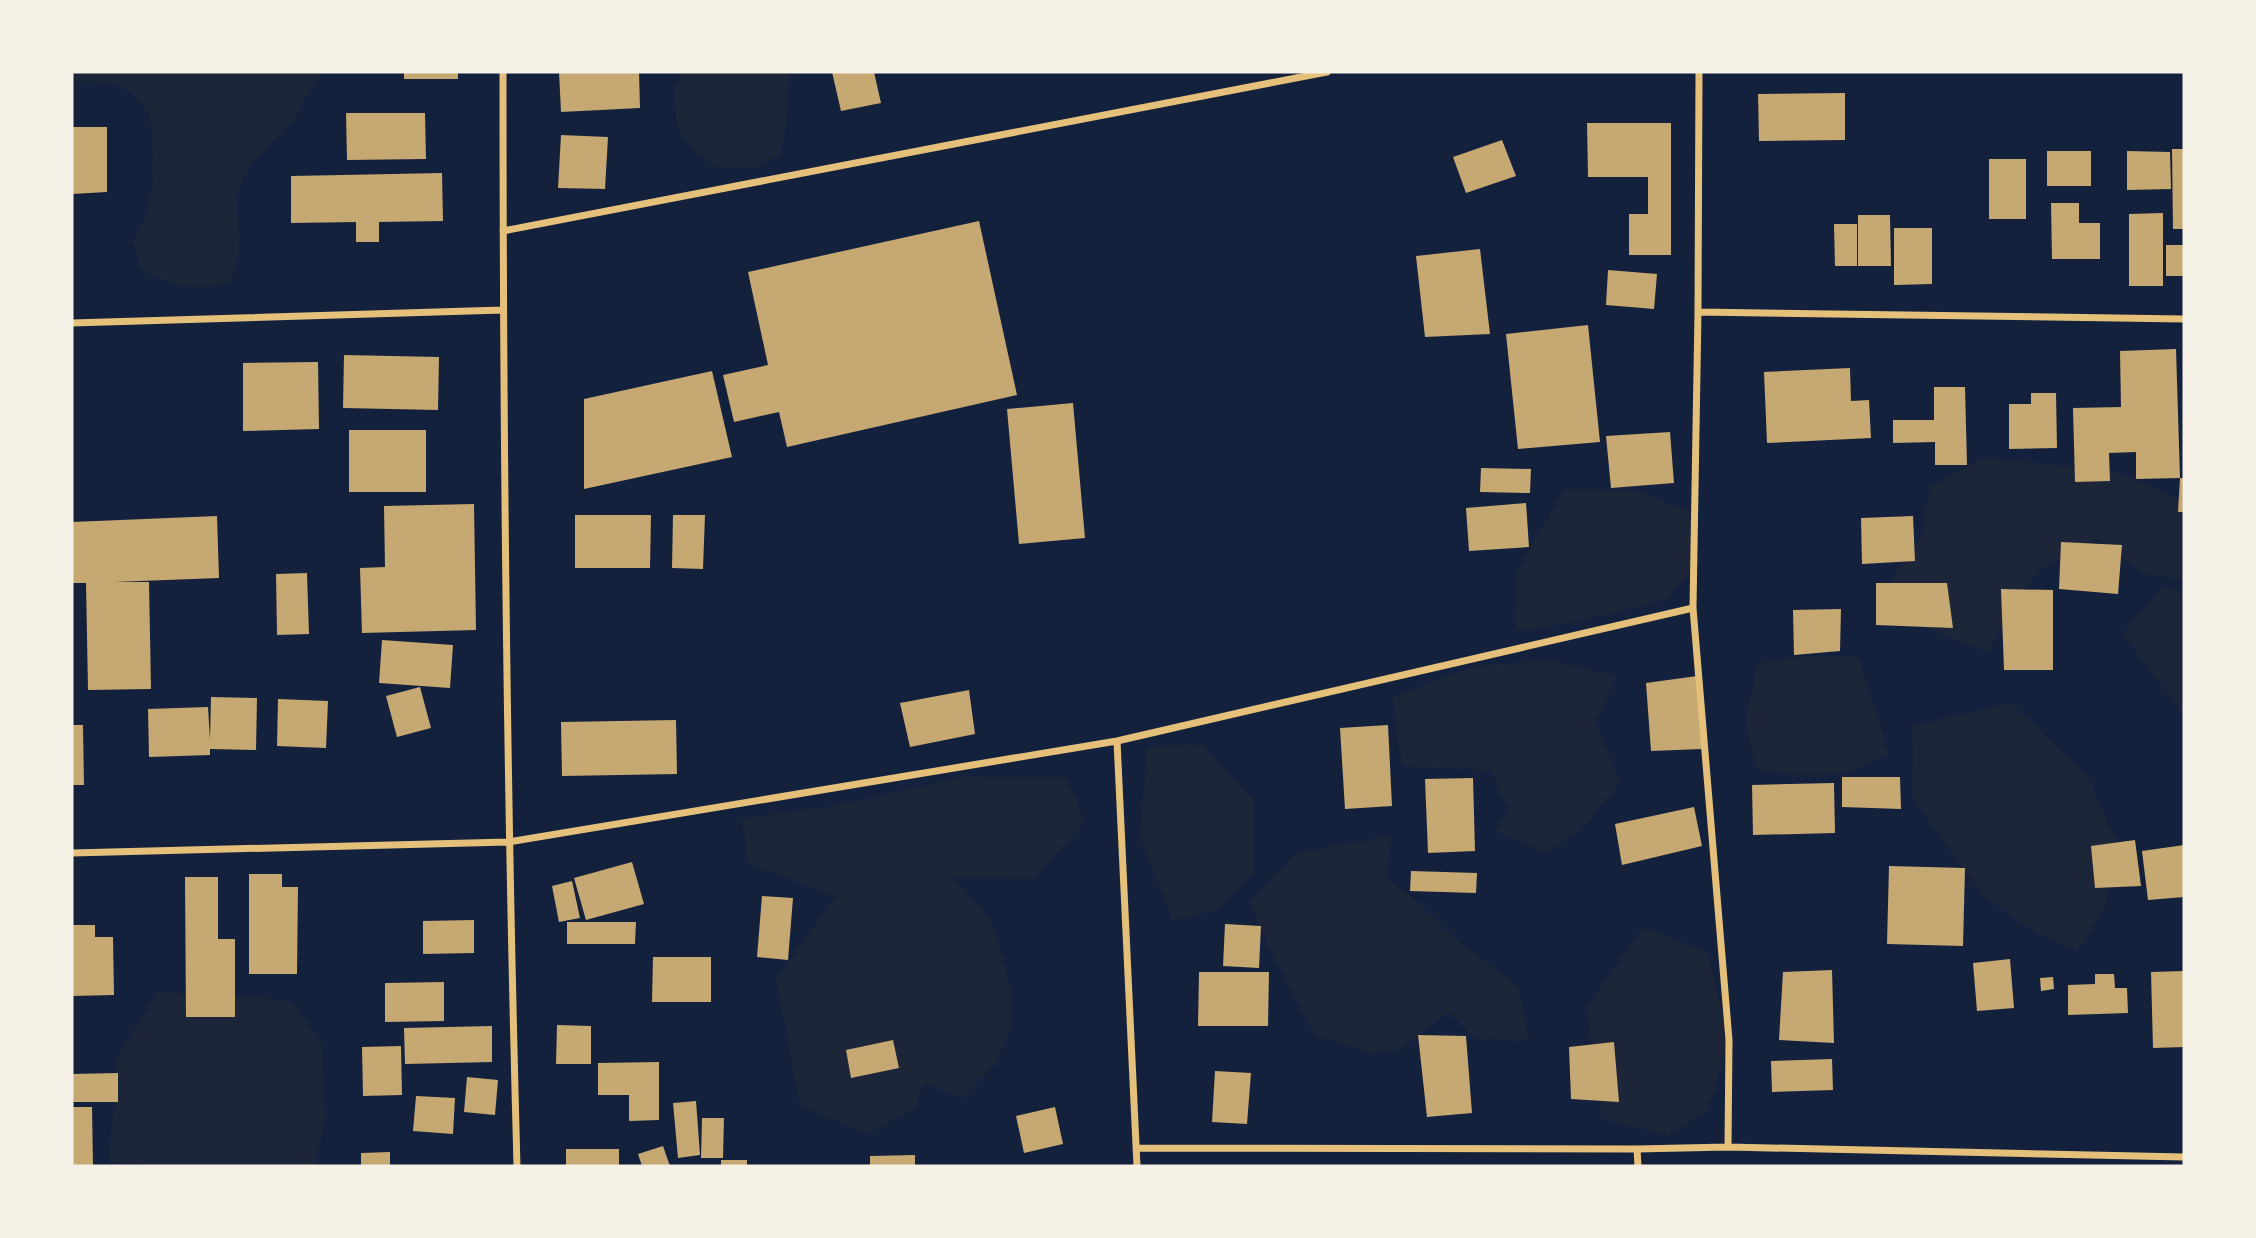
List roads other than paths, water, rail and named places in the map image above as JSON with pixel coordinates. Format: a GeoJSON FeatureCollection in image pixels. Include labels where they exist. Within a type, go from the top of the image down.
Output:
{"type":"FeatureCollection","features":[{"type":"Feature","properties":{"kind":"street"},"geometry":{"type":"LineString","coordinates":[[503,72],[508,842],[517,1166]]}},
{"type":"Feature","properties":{"kind":"street"},"geometry":{"type":"LineString","coordinates":[[503,231],[1327,72]]}},
{"type":"Feature","properties":{"kind":"street"},"geometry":{"type":"LineString","coordinates":[[1699,72],[1693,608],[1729,1040],[1728,1147]]}},
{"type":"Feature","properties":{"kind":"street"},"geometry":{"type":"LineString","coordinates":[[72,323],[503,310]]}},
{"type":"Feature","properties":{"kind":"street"},"geometry":{"type":"LineString","coordinates":[[1698,312],[2184,319]]}},
{"type":"Feature","properties":{"kind":"street"},"geometry":{"type":"LineString","coordinates":[[72,853],[508,842],[1117,741],[1693,608]]}},
{"type":"Feature","properties":{"kind":"street"},"geometry":{"type":"LineString","coordinates":[[1117,741],[1137,1166]]}},
{"type":"Feature","properties":{"kind":"street"},"geometry":{"type":"LineString","coordinates":[[1137,1148],[1728,1147],[2184,1157]]}},
{"type":"Feature","properties":{"kind":"street"},"geometry":{"type":"LineString","coordinates":[[1637,1149],[1638,1166]]}}]}
